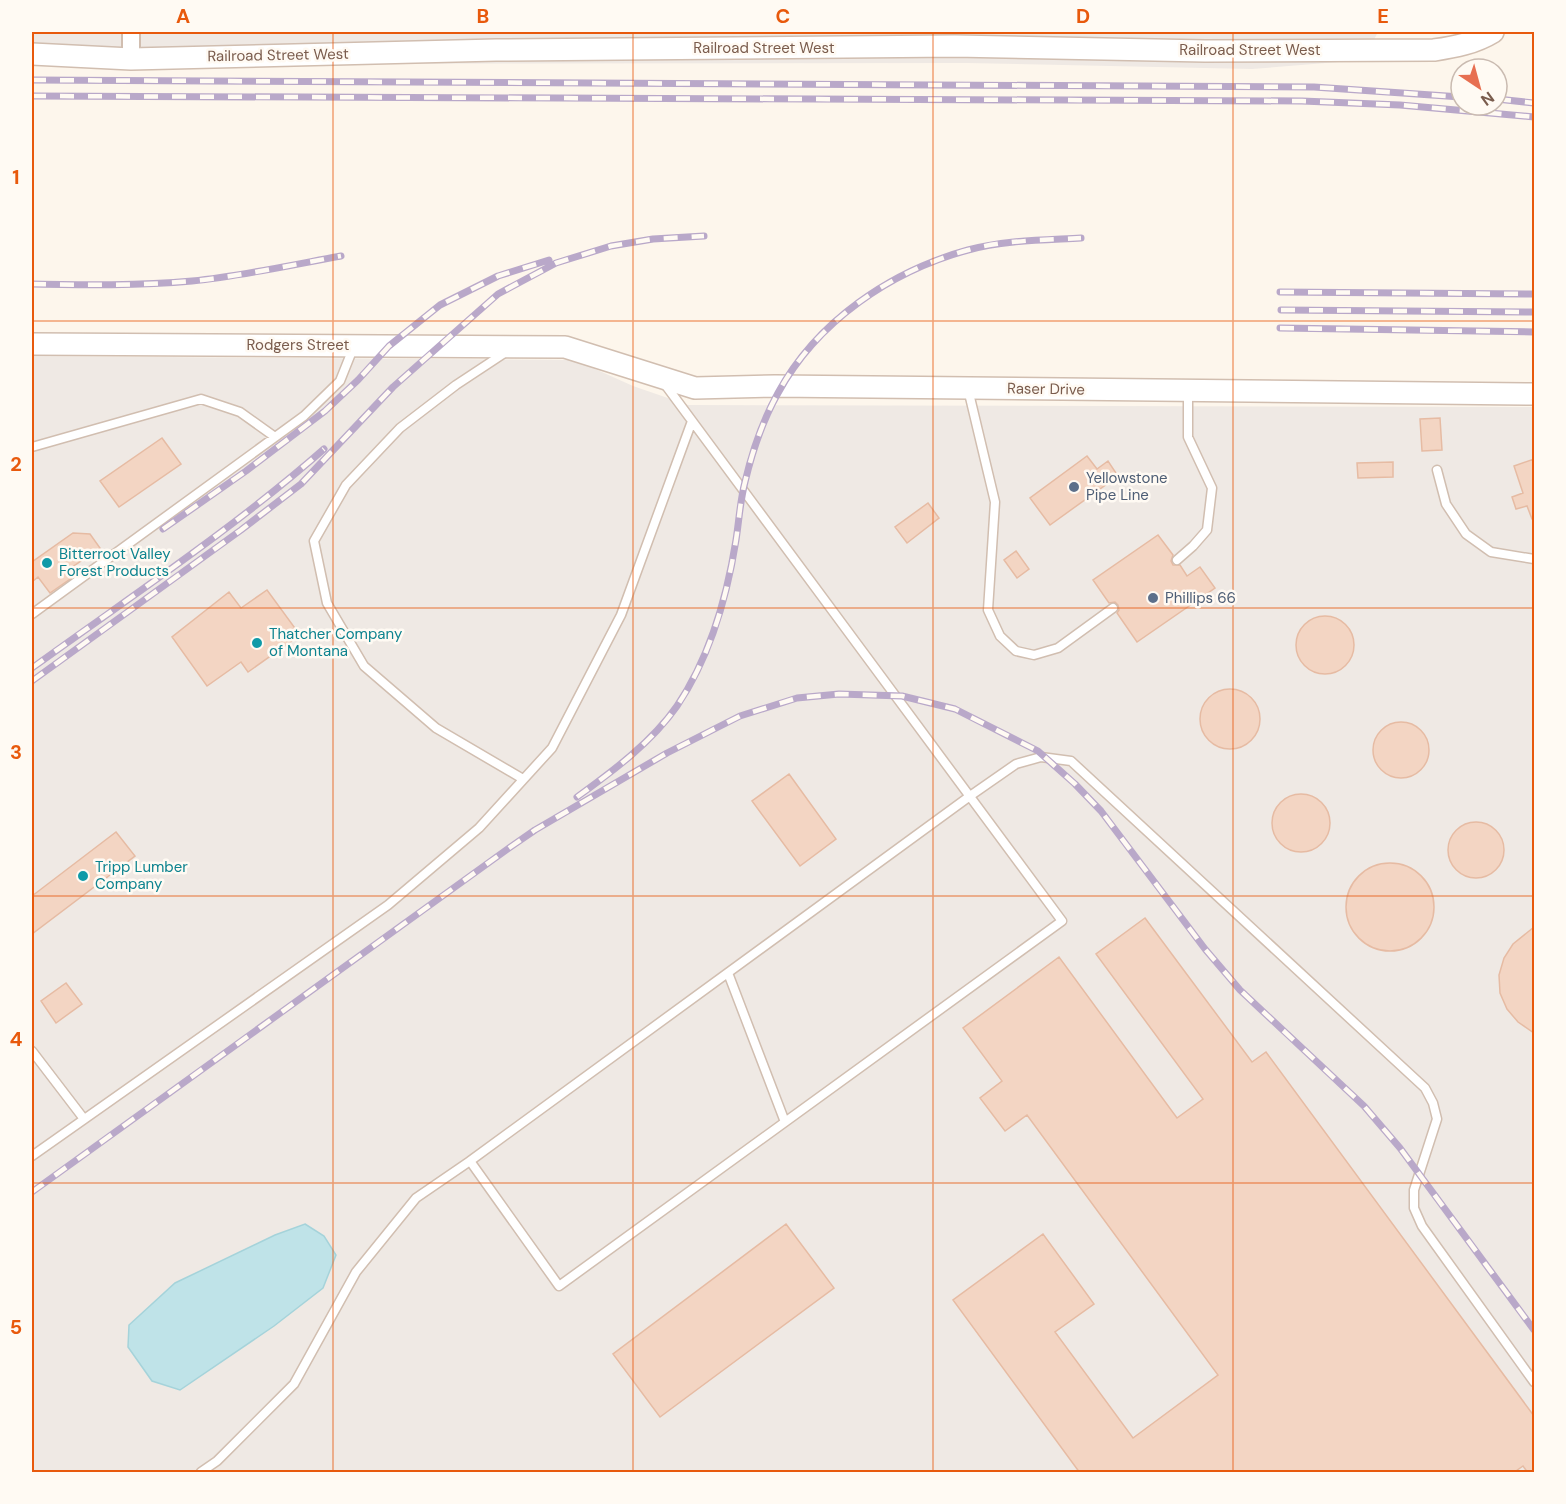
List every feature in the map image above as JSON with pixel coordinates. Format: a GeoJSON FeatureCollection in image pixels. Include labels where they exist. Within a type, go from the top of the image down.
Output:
{"type":"FeatureCollection","features":[{"type":"Feature","properties":{"kind":"street"},"geometry":{"type":"LineString","coordinates":[[131,32],[131,59]]}},
{"type":"Feature","properties":{"kind":"street","name":"Railroad Street West"},"geometry":{"type":"LineString","coordinates":[[32,54],[131,59],[494,41],[1205,51],[1434,50],[1456,47],[1484,38],[1493,32]]}},
{"type":"Feature","properties":{"kind":"street","name":"Rodgers Street"},"geometry":{"type":"LineString","coordinates":[[32,344],[565,347]]}},
{"type":"Feature","properties":{"kind":"street","name":"Raser Drive"},"geometry":{"type":"LineString","coordinates":[[565,347],[695,388],[775,386],[1534,394]]}},
{"type":"Feature","properties":{"kind":"lane"},"geometry":{"type":"LineString","coordinates":[[32,614],[304,416],[340,381],[355,346]]}},
{"type":"Feature","properties":{"kind":"lane"},"geometry":{"type":"LineString","coordinates":[[513,347],[456,385],[400,428],[346,485],[314,541],[327,603],[364,666],[436,728],[523,779]]}},
{"type":"Feature","properties":{"kind":"lane"},"geometry":{"type":"LineString","coordinates":[[470,1161],[559,1286],[1062,921],[658,376]]}},
{"type":"Feature","properties":{"kind":"lane"},"geometry":{"type":"LineString","coordinates":[[968,388],[995,502],[988,610],[1000,636],[1017,651],[1034,655],[1058,648],[1113,608]]}},
{"type":"Feature","properties":{"kind":"lane"},"geometry":{"type":"LineString","coordinates":[[1177,560],[1208,530],[1212,488],[1188,437],[1188,390]]}},
{"type":"Feature","properties":{"kind":"lane"},"geometry":{"type":"LineString","coordinates":[[32,447],[201,399],[240,412],[275,437]]}},
{"type":"Feature","properties":{"kind":"lane"},"geometry":{"type":"LineString","coordinates":[[32,1156],[388,905],[480,828],[552,748],[621,615],[692,421]]}},
{"type":"Feature","properties":{"kind":"lane"},"geometry":{"type":"LineString","coordinates":[[1437,470],[1446,504],[1466,534],[1491,552],[1534,559]]}},
{"type":"Feature","properties":{"kind":"lane"},"geometry":{"type":"LineString","coordinates":[[201,1473],[217,1461],[294,1383],[356,1272],[416,1198],[970,796],[1016,764],[1041,758],[1071,761],[1425,1088],[1433,1103],[1437,1119],[1413,1190],[1414,1208],[1422,1226],[1534,1382]]}},
{"type":"Feature","properties":{"kind":"lane"},"geometry":{"type":"LineString","coordinates":[[728,973],[785,1122]]}},
{"type":"Feature","properties":{"kind":"lane"},"geometry":{"type":"LineString","coordinates":[[32,1051],[84,1119]]}},
{"type":"Feature","properties":{"kind":"shaded area"},"geometry":{"type":"Polygon","coordinates":[[[32,32],[1378,32],[1363,60],[1252,69],[967,63],[220,64],[32,61],[32,32]]]}},
{"type":"Feature","properties":{"kind":"shaded area"},"geometry":{"type":"Polygon","coordinates":[[[32,356],[575,360],[633,386],[688,405],[1534,407],[1534,1472],[32,1472],[32,356]]]}},
{"type":"Feature","properties":{"kind":"water"},"geometry":{"type":"Polygon","coordinates":[[[305,1224],[324,1236],[336,1255],[323,1288],[274,1326],[180,1390],[152,1381],[128,1347],[129,1325],[175,1283],[275,1235],[305,1224]]]}},
{"type":"Feature","properties":{"kind":"building"},"geometry":{"type":"Polygon","coordinates":[[[1440,418],[1442,450],[1422,451],[1420,419],[1440,418]]]}},
{"type":"Feature","properties":{"kind":"building"},"geometry":{"type":"Polygon","coordinates":[[[162,438],[181,464],[119,507],[100,481],[162,438]]]}},
{"type":"Feature","properties":{"kind":"building","name":"Yellowstone Pipe Line"},"geometry":{"type":"Polygon","coordinates":[[[1087,456],[1097,469],[1108,461],[1118,476],[1050,525],[1030,498],[1087,456]]]}},
{"type":"Feature","properties":{"kind":"building"},"geometry":{"type":"Polygon","coordinates":[[[1534,459],[1534,519],[1532,519],[1527,506],[1516,509],[1512,497],[1523,493],[1514,466],[1534,459]]]}},
{"type":"Feature","properties":{"kind":"building"},"geometry":{"type":"Polygon","coordinates":[[[1393,462],[1393,477],[1358,478],[1357,463],[1393,462]]]}},
{"type":"Feature","properties":{"kind":"building"},"geometry":{"type":"Polygon","coordinates":[[[928,503],[939,518],[907,543],[895,527],[928,503]]]}},
{"type":"Feature","properties":{"kind":"building","name":"Bitterroot Valley Forest Products"},"geometry":{"type":"Polygon","coordinates":[[[73,533],[90,534],[100,548],[68,570],[73,577],[50,593],[38,577],[32,582],[32,562],[73,533]]]}},
{"type":"Feature","properties":{"kind":"building","name":"Phillips 66"},"geometry":{"type":"Polygon","coordinates":[[[1158,535],[1173,555],[1171,561],[1173,565],[1180,565],[1187,576],[1200,567],[1215,588],[1137,642],[1117,613],[1118,605],[1115,602],[1109,603],[1093,580],[1158,535]]]}},
{"type":"Feature","properties":{"kind":"building"},"geometry":{"type":"Polygon","coordinates":[[[1016,551],[1029,569],[1017,578],[1004,560],[1016,551]]]}},
{"type":"Feature","properties":{"kind":"building","name":"Thatcher Company of Montana"},"geometry":{"type":"Polygon","coordinates":[[[267,590],[300,635],[248,672],[241,662],[207,686],[172,637],[229,592],[241,608],[267,590]]]}},
{"type":"Feature","properties":{"kind":"building"},"geometry":{"type":"Polygon","coordinates":[[[1319,616],[1331,616],[1346,624],[1354,639],[1354,651],[1346,666],[1331,674],[1319,674],[1304,666],[1296,651],[1296,639],[1304,624],[1319,616]]]}},
{"type":"Feature","properties":{"kind":"building"},"geometry":{"type":"Polygon","coordinates":[[[1224,689],[1236,689],[1247,694],[1255,702],[1260,719],[1258,731],[1247,744],[1236,749],[1224,749],[1213,744],[1205,736],[1200,725],[1200,713],[1205,702],[1213,694],[1224,689]]]}},
{"type":"Feature","properties":{"kind":"building"},"geometry":{"type":"Polygon","coordinates":[[[1395,722],[1407,722],[1417,726],[1425,734],[1429,750],[1425,766],[1417,774],[1407,778],[1395,778],[1385,774],[1377,766],[1373,756],[1373,744],[1377,734],[1385,726],[1395,722]]]}},
{"type":"Feature","properties":{"kind":"building"},"geometry":{"type":"Polygon","coordinates":[[[789,774],[836,839],[800,866],[752,801],[789,774]]]}},
{"type":"Feature","properties":{"kind":"building"},"geometry":{"type":"Polygon","coordinates":[[[1301,794],[1312,796],[1325,807],[1330,823],[1328,834],[1317,847],[1301,852],[1290,850],[1277,839],[1272,823],[1274,812],[1285,799],[1301,794]]]}},
{"type":"Feature","properties":{"kind":"building"},"geometry":{"type":"Polygon","coordinates":[[[1471,822],[1481,822],[1496,830],[1502,839],[1504,850],[1502,861],[1496,870],[1481,878],[1471,878],[1460,873],[1453,866],[1448,855],[1448,845],[1453,834],[1460,827],[1471,822]]]}},
{"type":"Feature","properties":{"kind":"building","name":"Tripp Lumber Company"},"geometry":{"type":"Polygon","coordinates":[[[116,832],[135,856],[32,934],[32,896],[116,832]]]}},
{"type":"Feature","properties":{"kind":"building"},"geometry":{"type":"Polygon","coordinates":[[[1390,863],[1407,866],[1421,876],[1431,890],[1434,907],[1431,924],[1421,938],[1407,948],[1390,951],[1373,948],[1359,938],[1349,924],[1346,907],[1349,890],[1359,876],[1373,866],[1390,863]]]}},
{"type":"Feature","properties":{"kind":"building"},"geometry":{"type":"Polygon","coordinates":[[[1145,918],[1252,1062],[1266,1052],[1534,1416],[1534,1473],[1528,1473],[1523,1466],[1513,1473],[1080,1473],[953,1300],[1043,1234],[1094,1304],[1055,1332],[1133,1438],[1218,1375],[1027,1115],[1005,1131],[980,1098],[1002,1081],[963,1028],[1059,957],[1177,1118],[1203,1099],[1096,954],[1145,918]]]}},
{"type":"Feature","properties":{"kind":"building"},"geometry":{"type":"Polygon","coordinates":[[[1534,927],[1534,1033],[1518,1022],[1507,1009],[1500,993],[1499,975],[1504,958],[1513,944],[1534,927]]]}},
{"type":"Feature","properties":{"kind":"building"},"geometry":{"type":"Polygon","coordinates":[[[66,983],[82,1004],[56,1023],[41,1001],[66,983]]]}},
{"type":"Feature","properties":{"kind":"building"},"geometry":{"type":"Polygon","coordinates":[[[786,1224],[834,1288],[660,1417],[613,1354],[786,1224]]]}},
{"type":"Feature","properties":{"kind":"railway"},"geometry":{"type":"LineString","coordinates":[[32,80],[1314,87],[1449,96]]}},
{"type":"Feature","properties":{"kind":"railway"},"geometry":{"type":"LineString","coordinates":[[32,96],[1302,101],[1400,105],[1534,117]]}},
{"type":"Feature","properties":{"kind":"railway"},"geometry":{"type":"LineString","coordinates":[[1509,100],[1534,103]]}},
{"type":"Feature","properties":{"kind":"railway"},"geometry":{"type":"LineString","coordinates":[[32,681],[301,484],[393,387],[498,294],[556,263],[611,246],[653,239],[704,236]]}},
{"type":"Feature","properties":{"kind":"railway"},"geometry":{"type":"LineString","coordinates":[[577,797],[644,744],[667,719],[689,687],[708,647],[722,605],[736,540],[743,489],[758,436],[778,393],[794,367],[813,343],[859,302],[884,285],[939,259],[995,244],[1081,238]]}},
{"type":"Feature","properties":{"kind":"railway"},"geometry":{"type":"LineString","coordinates":[[32,284],[172,283],[248,273],[341,256]]}},
{"type":"Feature","properties":{"kind":"railway"},"geometry":{"type":"LineString","coordinates":[[163,529],[246,471],[325,411],[389,346],[440,305],[498,276],[549,260]]}},
{"type":"Feature","properties":{"kind":"railway"},"geometry":{"type":"LineString","coordinates":[[1280,292],[1534,294]]}},
{"type":"Feature","properties":{"kind":"railway"},"geometry":{"type":"LineString","coordinates":[[1281,310],[1534,312]]}},
{"type":"Feature","properties":{"kind":"railway"},"geometry":{"type":"LineString","coordinates":[[1280,328],[1534,332]]}},
{"type":"Feature","properties":{"kind":"railway"},"geometry":{"type":"LineString","coordinates":[[32,668],[217,535],[324,449]]}},
{"type":"Feature","properties":{"kind":"railway"},"geometry":{"type":"LineString","coordinates":[[32,1192],[535,830],[667,753],[740,716],[797,698],[839,694],[902,696],[955,709],[1038,751],[1075,784],[1101,811],[1205,949],[1240,990],[1364,1106],[1400,1148],[1534,1330]]}},
{"type":"Feature","properties":{"kind":"place","name":"Yellowstone Pipe Line"},"geometry":{"type":"Point","coordinates":[1074,487]}},
{"type":"Feature","properties":{"kind":"place","name":"Bitterroot Valley Forest Products"},"geometry":{"type":"Point","coordinates":[47,563]}},
{"type":"Feature","properties":{"kind":"place","name":"Phillips 66"},"geometry":{"type":"Point","coordinates":[1153,598]}},
{"type":"Feature","properties":{"kind":"place","name":"Thatcher Company of Montana"},"geometry":{"type":"Point","coordinates":[257,643]}},
{"type":"Feature","properties":{"kind":"place","name":"Tripp Lumber Company"},"geometry":{"type":"Point","coordinates":[83,876]}}]}
